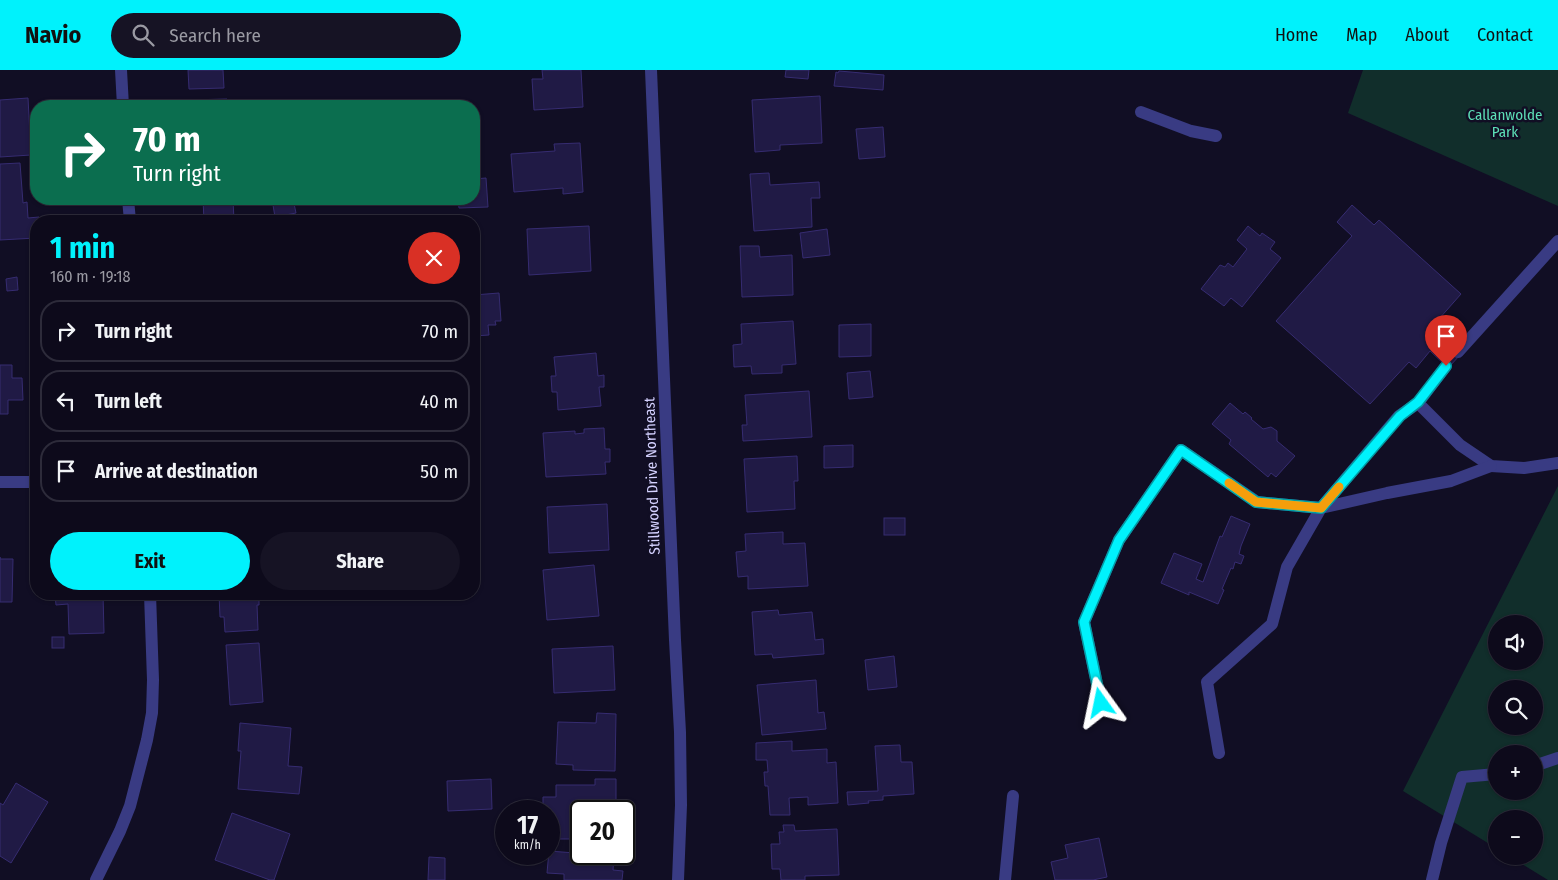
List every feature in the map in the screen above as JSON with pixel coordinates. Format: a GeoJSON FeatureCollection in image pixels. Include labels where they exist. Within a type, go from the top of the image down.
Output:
{"type":"FeatureCollection","features":[{"type":"Feature","properties":{"kind":"street"},"geometry":{"type":"LineString","coordinates":[[121,70],[123,100]]}},
{"type":"Feature","properties":{"kind":"street","name":"Stillwood Drive Northeast"},"geometry":{"type":"LineString","coordinates":[[651,70],[680,732],[678,880]]}},
{"type":"Feature","properties":{"kind":"street"},"geometry":{"type":"LineString","coordinates":[[1141,112],[1191,131],[1216,136]]}},
{"type":"Feature","properties":{"kind":"street"},"geometry":{"type":"LineString","coordinates":[[1458,352],[1558,241]]}},
{"type":"Feature","properties":{"kind":"street"},"geometry":{"type":"LineString","coordinates":[[1219,753],[1207,682],[1272,624],[1287,567],[1321,508],[1400,416],[1418,402],[1446,366]]}},
{"type":"Feature","properties":{"kind":"street"},"geometry":{"type":"LineString","coordinates":[[1418,402],[1460,445],[1491,466]]}},
{"type":"Feature","properties":{"kind":"street"},"geometry":{"type":"LineString","coordinates":[[1101,703],[1084,622],[1119,540],[1181,450],[1256,502],[1321,508],[1451,481],[1491,466],[1524,468],[1558,463]]}},
{"type":"Feature","properties":{"kind":"street"},"geometry":{"type":"LineString","coordinates":[[0,482],[30,482]]}},
{"type":"Feature","properties":{"kind":"street"},"geometry":{"type":"LineString","coordinates":[[96,880],[130,806],[147,740],[152,713],[153,680],[150,600]]}},
{"type":"Feature","properties":{"kind":"street"},"geometry":{"type":"LineString","coordinates":[[1543,763],[1558,758]]}},
{"type":"Feature","properties":{"kind":"street"},"geometry":{"type":"LineString","coordinates":[[1432,880],[1441,843],[1462,777],[1488,775]]}},
{"type":"Feature","properties":{"kind":"street"},"geometry":{"type":"LineString","coordinates":[[1005,880],[1013,796]]}},
{"type":"Feature","properties":{"kind":"green space","name":"Callanwolde Park"},"geometry":{"type":"Polygon","coordinates":[[[1363,70],[1558,70],[1558,206],[1348,113],[1363,70]]]}},
{"type":"Feature","properties":{"kind":"green space"},"geometry":{"type":"Polygon","coordinates":[[[1558,486],[1558,880],[1548,880],[1524,865],[1543,865],[1543,810],[1488,810],[1488,843],[1403,791],[1488,624],[1488,670],[1543,670],[1543,615],[1492,615],[1558,486]]]}},
{"type":"Feature","properties":{"kind":"building"},"geometry":{"type":"Polygon","coordinates":[[[188,70],[223,70],[224,88],[189,89],[188,70]]]}},
{"type":"Feature","properties":{"kind":"building"},"geometry":{"type":"Polygon","coordinates":[[[542,70],[581,70],[583,107],[534,110],[532,79],[543,79],[542,70]]]}},
{"type":"Feature","properties":{"kind":"building"},"geometry":{"type":"Polygon","coordinates":[[[786,70],[809,70],[808,79],[785,77],[786,70]]]}},
{"type":"Feature","properties":{"kind":"building"},"geometry":{"type":"Polygon","coordinates":[[[839,71],[884,75],[883,90],[834,86],[836,72],[838,73],[839,71]]]}},
{"type":"Feature","properties":{"kind":"building"},"geometry":{"type":"Polygon","coordinates":[[[820,96],[822,143],[780,145],[780,150],[755,152],[752,100],[820,96]]]}},
{"type":"Feature","properties":{"kind":"building"},"geometry":{"type":"Polygon","coordinates":[[[28,98],[30,155],[0,157],[0,100],[28,98]]]}},
{"type":"Feature","properties":{"kind":"building"},"geometry":{"type":"Polygon","coordinates":[[[227,99],[227,100],[189,100],[227,99]]]}},
{"type":"Feature","properties":{"kind":"building"},"geometry":{"type":"Polygon","coordinates":[[[883,127],[885,157],[859,159],[856,129],[883,127]]]}},
{"type":"Feature","properties":{"kind":"building"},"geometry":{"type":"Polygon","coordinates":[[[580,143],[583,192],[563,194],[563,188],[514,192],[511,154],[555,151],[554,144],[580,143]]]}},
{"type":"Feature","properties":{"kind":"building"},"geometry":{"type":"Polygon","coordinates":[[[20,163],[23,203],[27,202],[28,218],[30,218],[30,238],[0,240],[0,164],[20,163]]]}},
{"type":"Feature","properties":{"kind":"building"},"geometry":{"type":"Polygon","coordinates":[[[769,173],[770,185],[819,182],[820,198],[811,198],[812,227],[754,231],[750,174],[769,173]]]}},
{"type":"Feature","properties":{"kind":"building"},"geometry":{"type":"Polygon","coordinates":[[[480,178],[486,178],[488,207],[459,208],[459,205],[480,205],[480,178]]]}},
{"type":"Feature","properties":{"kind":"building"},"geometry":{"type":"Polygon","coordinates":[[[203,205],[233,205],[234,215],[204,215],[203,205]]]}},
{"type":"Feature","properties":{"kind":"building"},"geometry":{"type":"Polygon","coordinates":[[[273,205],[294,205],[296,213],[275,215],[273,205]]]}},
{"type":"Feature","properties":{"kind":"building"},"geometry":{"type":"Polygon","coordinates":[[[1352,205],[1374,225],[1379,220],[1461,294],[1431,328],[1461,354],[1448,368],[1430,351],[1416,368],[1409,362],[1370,404],[1276,321],[1352,236],[1337,222],[1352,205]]]}},
{"type":"Feature","properties":{"kind":"building"},"geometry":{"type":"Polygon","coordinates":[[[589,226],[591,271],[529,275],[527,229],[589,226]]]}},
{"type":"Feature","properties":{"kind":"building"},"geometry":{"type":"Polygon","coordinates":[[[1248,226],[1260,236],[1262,233],[1275,242],[1270,249],[1281,258],[1242,307],[1231,298],[1224,306],[1201,289],[1220,265],[1225,267],[1228,263],[1233,267],[1247,249],[1237,240],[1248,226]]]}},
{"type":"Feature","properties":{"kind":"building"},"geometry":{"type":"Polygon","coordinates":[[[827,229],[830,255],[803,258],[800,233],[827,229]]]}},
{"type":"Feature","properties":{"kind":"building"},"geometry":{"type":"Polygon","coordinates":[[[740,246],[759,246],[760,257],[792,255],[793,295],[742,297],[740,246]]]}},
{"type":"Feature","properties":{"kind":"building"},"geometry":{"type":"Polygon","coordinates":[[[17,277],[18,290],[7,291],[6,279],[17,277]]]}},
{"type":"Feature","properties":{"kind":"building"},"geometry":{"type":"Polygon","coordinates":[[[499,293],[501,321],[495,321],[496,325],[488,325],[489,335],[480,336],[480,295],[499,293]]]}},
{"type":"Feature","properties":{"kind":"building"},"geometry":{"type":"Polygon","coordinates":[[[793,321],[796,364],[782,365],[782,373],[752,374],[751,366],[734,367],[733,345],[742,344],[741,324],[793,321]]]}},
{"type":"Feature","properties":{"kind":"building"},"geometry":{"type":"Polygon","coordinates":[[[871,324],[871,356],[839,357],[839,325],[871,324]]]}},
{"type":"Feature","properties":{"kind":"building"},"geometry":{"type":"Polygon","coordinates":[[[596,353],[598,376],[604,375],[604,387],[599,387],[601,406],[558,410],[557,392],[552,392],[551,376],[556,376],[554,357],[596,353]]]}},
{"type":"Feature","properties":{"kind":"building"},"geometry":{"type":"Polygon","coordinates":[[[0,365],[12,365],[12,378],[22,378],[23,400],[8,400],[8,414],[0,414],[0,365]]]}},
{"type":"Feature","properties":{"kind":"building"},"geometry":{"type":"Polygon","coordinates":[[[870,371],[873,397],[849,399],[847,373],[870,371]]]}},
{"type":"Feature","properties":{"kind":"building"},"geometry":{"type":"Polygon","coordinates":[[[809,391],[812,437],[743,441],[742,425],[747,425],[745,395],[809,391]]]}},
{"type":"Feature","properties":{"kind":"building"},"geometry":{"type":"Polygon","coordinates":[[[1230,403],[1243,414],[1245,412],[1263,429],[1271,427],[1277,431],[1277,441],[1295,456],[1276,477],[1271,473],[1268,477],[1229,444],[1231,440],[1212,424],[1230,403]]]}},
{"type":"Feature","properties":{"kind":"building"},"geometry":{"type":"Polygon","coordinates":[[[604,428],[605,449],[610,449],[610,462],[605,462],[606,474],[546,477],[543,433],[575,431],[575,434],[584,433],[584,429],[604,428]]]}},
{"type":"Feature","properties":{"kind":"building"},"geometry":{"type":"Polygon","coordinates":[[[853,445],[853,467],[824,468],[824,446],[853,445]]]}},
{"type":"Feature","properties":{"kind":"building"},"geometry":{"type":"Polygon","coordinates":[[[797,456],[798,481],[794,481],[795,509],[747,512],[744,459],[797,456]]]}},
{"type":"Feature","properties":{"kind":"building"},"geometry":{"type":"Polygon","coordinates":[[[607,504],[609,550],[549,553],[547,507],[607,504]]]}},
{"type":"Feature","properties":{"kind":"building"},"geometry":{"type":"Polygon","coordinates":[[[1231,516],[1250,524],[1239,554],[1244,556],[1241,564],[1235,562],[1233,569],[1231,568],[1218,604],[1189,592],[1189,595],[1161,583],[1174,553],[1202,564],[1196,579],[1203,582],[1220,536],[1222,537],[1231,516]]]}},
{"type":"Feature","properties":{"kind":"building"},"geometry":{"type":"Polygon","coordinates":[[[884,518],[905,518],[905,535],[884,535],[884,518]]]}},
{"type":"Feature","properties":{"kind":"building"},"geometry":{"type":"Polygon","coordinates":[[[783,532],[783,544],[805,543],[808,586],[748,589],[748,576],[738,577],[736,552],[746,551],[745,534],[783,532]]]}},
{"type":"Feature","properties":{"kind":"building"},"geometry":{"type":"Polygon","coordinates":[[[0,559],[13,559],[12,602],[0,602],[0,559]]]}},
{"type":"Feature","properties":{"kind":"building"},"geometry":{"type":"Polygon","coordinates":[[[594,565],[599,616],[547,620],[543,570],[594,565]]]}},
{"type":"Feature","properties":{"kind":"building"},"geometry":{"type":"Polygon","coordinates":[[[56,600],[103,600],[104,633],[69,634],[68,604],[56,605],[56,600]]]}},
{"type":"Feature","properties":{"kind":"building"},"geometry":{"type":"Polygon","coordinates":[[[219,600],[259,600],[259,605],[257,605],[258,630],[225,632],[224,617],[220,617],[219,600]]]}},
{"type":"Feature","properties":{"kind":"building"},"geometry":{"type":"Polygon","coordinates":[[[778,610],[779,615],[812,612],[815,640],[823,639],[824,654],[773,658],[772,654],[755,655],[752,612],[778,610]]]}},
{"type":"Feature","properties":{"kind":"building"},"geometry":{"type":"Polygon","coordinates":[[[52,637],[64,637],[64,648],[52,648],[52,637]]]}},
{"type":"Feature","properties":{"kind":"building"},"geometry":{"type":"Polygon","coordinates":[[[259,643],[263,702],[230,705],[226,645],[259,643]]]}},
{"type":"Feature","properties":{"kind":"building"},"geometry":{"type":"Polygon","coordinates":[[[613,646],[615,690],[554,693],[552,649],[613,646]]]}},
{"type":"Feature","properties":{"kind":"building"},"geometry":{"type":"Polygon","coordinates":[[[894,656],[897,687],[868,690],[865,660],[894,656]]]}},
{"type":"Feature","properties":{"kind":"building"},"geometry":{"type":"Polygon","coordinates":[[[816,680],[818,713],[824,712],[826,729],[762,735],[757,685],[816,680]]]}},
{"type":"Feature","properties":{"kind":"building"},"geometry":{"type":"Polygon","coordinates":[[[597,713],[616,714],[615,771],[573,770],[573,765],[556,764],[558,722],[596,723],[597,713]]]}},
{"type":"Feature","properties":{"kind":"building"},"geometry":{"type":"Polygon","coordinates":[[[240,723],[291,728],[288,766],[302,767],[299,794],[238,789],[241,751],[238,751],[240,723]]]}},
{"type":"Feature","properties":{"kind":"building"},"geometry":{"type":"Polygon","coordinates":[[[792,741],[792,751],[827,749],[827,763],[836,762],[838,803],[808,805],[808,797],[789,798],[790,815],[770,815],[768,786],[765,786],[764,772],[768,772],[767,760],[756,760],[756,743],[792,741]]]}},
{"type":"Feature","properties":{"kind":"building"},"geometry":{"type":"Polygon","coordinates":[[[900,745],[901,762],[912,762],[914,794],[883,796],[883,800],[848,805],[847,792],[878,791],[875,746],[900,745]]]}},
{"type":"Feature","properties":{"kind":"building"},"geometry":{"type":"Polygon","coordinates":[[[491,779],[492,809],[448,811],[447,781],[491,779]]]}},
{"type":"Feature","properties":{"kind":"building"},"geometry":{"type":"Polygon","coordinates":[[[595,779],[616,779],[616,800],[570,800],[570,839],[560,839],[560,800],[543,800],[543,797],[556,797],[556,785],[595,785],[595,779]]]}},
{"type":"Feature","properties":{"kind":"building"},"geometry":{"type":"Polygon","coordinates":[[[16,783],[48,802],[11,863],[0,856],[0,803],[3,805],[16,783]]]}},
{"type":"Feature","properties":{"kind":"building"},"geometry":{"type":"Polygon","coordinates":[[[232,813],[290,834],[274,880],[215,860],[232,813]]]}},
{"type":"Feature","properties":{"kind":"building"},"geometry":{"type":"Polygon","coordinates":[[[783,825],[794,825],[795,831],[837,829],[839,875],[805,876],[805,880],[781,880],[780,869],[772,869],[771,844],[780,844],[779,832],[784,832],[783,825]]]}},
{"type":"Feature","properties":{"kind":"building"},"geometry":{"type":"Polygon","coordinates":[[[1099,838],[1107,877],[1093,880],[1055,880],[1051,862],[1068,858],[1065,845],[1099,838]]]}},
{"type":"Feature","properties":{"kind":"building"},"geometry":{"type":"Polygon","coordinates":[[[560,852],[570,853],[570,865],[613,865],[613,870],[623,871],[622,880],[564,880],[564,874],[547,873],[548,865],[560,865],[560,852]]]}},
{"type":"Feature","properties":{"kind":"building"},"geometry":{"type":"Polygon","coordinates":[[[429,857],[445,858],[445,880],[428,880],[429,857]]]}},
{"type":"Feature","properties":{"kind":"slow traffic"},"geometry":{"type":"LineString","coordinates":[[1229,483],[1256,502],[1321,508],[1339,487]]}},
{"type":"Feature","properties":{"kind":"route"},"geometry":{"type":"LineString","coordinates":[[1101,703],[1084,622],[1119,540],[1181,450],[1256,502],[1321,508],[1400,416],[1418,402],[1446,366]]}}]}
